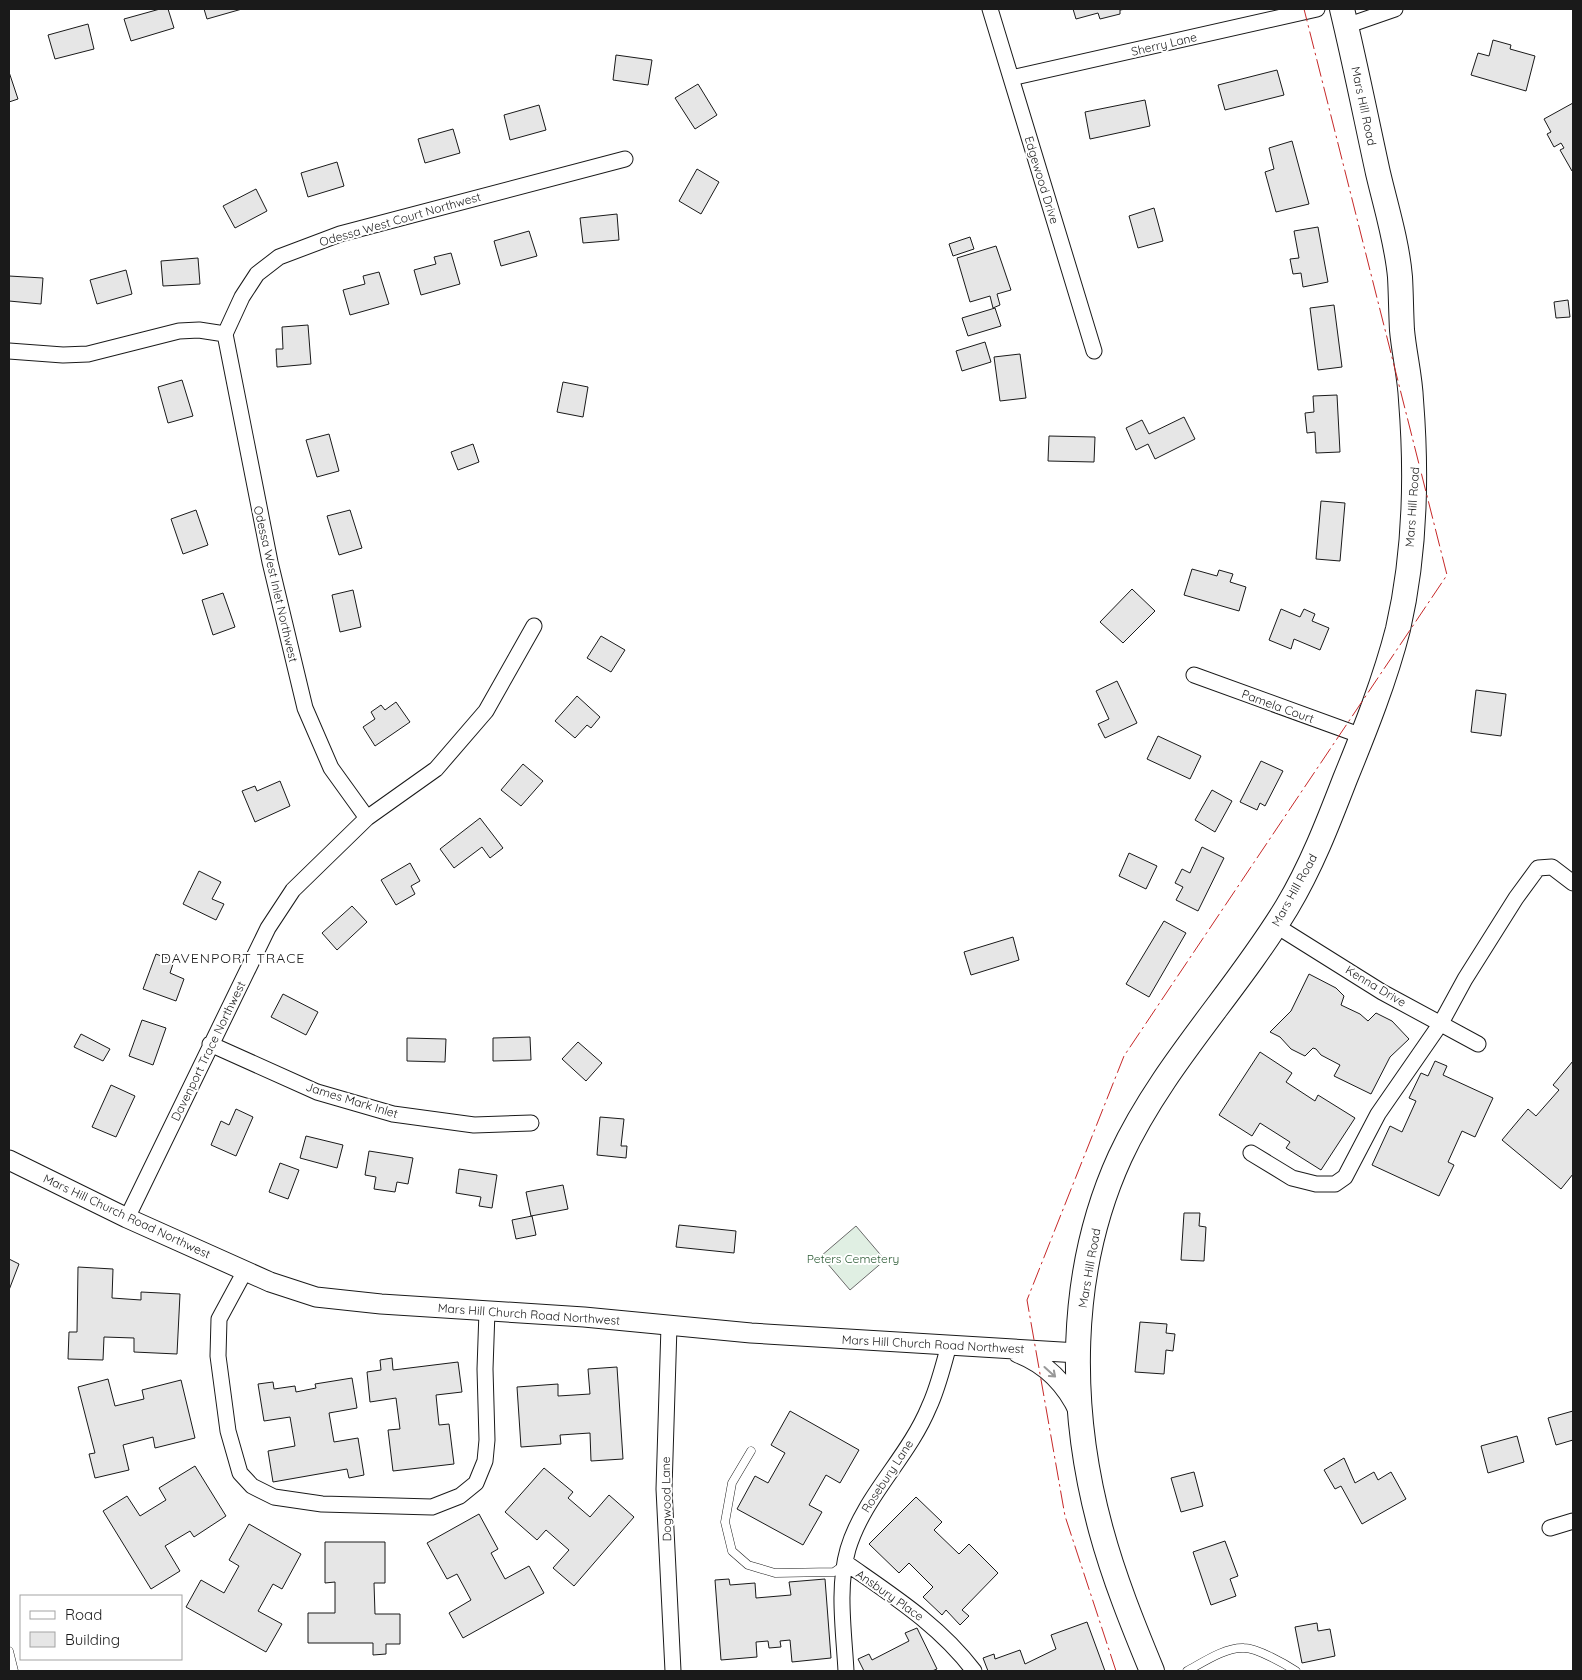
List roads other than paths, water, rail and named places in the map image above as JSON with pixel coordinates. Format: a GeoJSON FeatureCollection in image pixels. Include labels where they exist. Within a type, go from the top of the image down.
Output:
{"type":"FeatureCollection","features":[{"type":"Feature","properties":{"kind":"main road","name":"Mars Hill Road"},"geometry":{"type":"LineString","coordinates":[[1152,1671],[1126,1608],[1101,1533],[1086,1461],[1080,1414],[1078,1352],[1082,1298],[1090,1244],[1107,1189],[1136,1125],[1170,1071],[1275,925],[1311,863],[1382,685],[1403,605],[1412,526],[1415,464],[1411,395],[1402,330],[1400,273],[1344,17]]}},
{"type":"Feature","properties":{"kind":"street","name":"Edgewood Drive"},"geometry":{"type":"LineString","coordinates":[[990,9],[1094,351]]}},
{"type":"Feature","properties":{"kind":"street","name":"Sherry Lane"},"geometry":{"type":"LineString","coordinates":[[1011,78],[1317,9]]}},
{"type":"Feature","properties":{"kind":"street"},"geometry":{"type":"LineString","coordinates":[[1344,17],[1395,9]]}},
{"type":"Feature","properties":{"kind":"street","name":"Odessa West Court Northwest"},"geometry":{"type":"LineString","coordinates":[[225,334],[242,297],[257,274],[278,257],[349,232],[624,159]]}},
{"type":"Feature","properties":{"kind":"street"},"geometry":{"type":"LineString","coordinates":[[9,351],[63,355],[88,354],[179,331],[199,330],[225,334]]}},
{"type":"Feature","properties":{"kind":"street","name":"Odessa West Inlet Northwest"},"geometry":{"type":"LineString","coordinates":[[225,334],[268,554],[305,708],[331,768],[367,818]]}},
{"type":"Feature","properties":{"kind":"street","name":"Davenport Trace Northwest"},"geometry":{"type":"LineString","coordinates":[[127,1218],[268,928],[293,890],[367,818],[436,769],[486,711],[534,626]]}},
{"type":"Feature","properties":{"kind":"street","name":"Pamela Court"},"geometry":{"type":"LineString","coordinates":[[1194,675],[1362,736]]}},
{"type":"Feature","properties":{"kind":"street"},"geometry":{"type":"LineString","coordinates":[[1251,1153],[1292,1178],[1316,1184],[1335,1184],[1345,1177],[1378,1114],[1440,1023],[1465,978],[1516,898],[1538,868],[1552,866],[1573,883]]}},
{"type":"Feature","properties":{"kind":"street","name":"Kenna Drive"},"geometry":{"type":"LineString","coordinates":[[1275,925],[1382,992],[1478,1044]]}},
{"type":"Feature","properties":{"kind":"street","name":"James Mark Inlet"},"geometry":{"type":"LineString","coordinates":[[210,1044],[317,1092],[393,1114],[474,1125],[531,1123]]}},
{"type":"Feature","properties":{"kind":"street","name":"Mars Hill Church Road Northwest"},"geometry":{"type":"LineString","coordinates":[[9,1160],[127,1218],[245,1271],[270,1282],[316,1297],[380,1304],[584,1317],[669,1326],[1078,1352]]}},
{"type":"Feature","properties":{"kind":"street"},"geometry":{"type":"LineString","coordinates":[[245,1271],[219,1318],[218,1356],[228,1431],[240,1473],[252,1486],[274,1497],[322,1504],[432,1507],[460,1496],[476,1483],[484,1461],[487,1440],[484,1369],[487,1311]]}},
{"type":"Feature","properties":{"kind":"street","name":"Dogwood Lane"},"geometry":{"type":"LineString","coordinates":[[669,1326],[664,1489],[673,1671]]}},
{"type":"Feature","properties":{"kind":"street","name":"Rosebury Lane"},"geometry":{"type":"LineString","coordinates":[[846,1671],[843,1597],[847,1551],[858,1520],[905,1449],[929,1408],[949,1345]]}},
{"type":"Feature","properties":{"kind":"street"},"geometry":{"type":"LineString","coordinates":[[1008,1348],[1037,1360],[1047,1368],[1067,1390],[1080,1414]]}},
{"type":"Feature","properties":{"kind":"street"},"geometry":{"type":"LineString","coordinates":[[1550,1528],[1573,1521]]}},
{"type":"Feature","properties":{"kind":"street","name":"Ansbury Place"},"geometry":{"type":"LineString","coordinates":[[846,1564],[922,1616],[961,1655],[974,1671]]}},
{"type":"Feature","properties":{"kind":"lane"},"geometry":{"type":"LineString","coordinates":[[751,1451],[732,1483],[725,1522],[732,1551],[748,1565],[775,1573],[834,1572],[846,1564]]}},
{"type":"Feature","properties":{"kind":"lane"},"geometry":{"type":"LineString","coordinates":[[1187,1671],[1216,1656],[1243,1647],[1296,1671]]}},
{"type":"Feature","properties":{"kind":"lane"},"geometry":{"type":"LineString","coordinates":[[9,1651],[14,1671]]}},
{"type":"Feature","properties":{"kind":"district","name":"DAVENPORT TRACE"},"geometry":{"type":"Point","coordinates":[233,958]}},
{"type":"Feature","properties":{"kind":"park label","name":"Peters Cemetery"},"geometry":{"type":"Point","coordinates":[853,1258]}}]}
